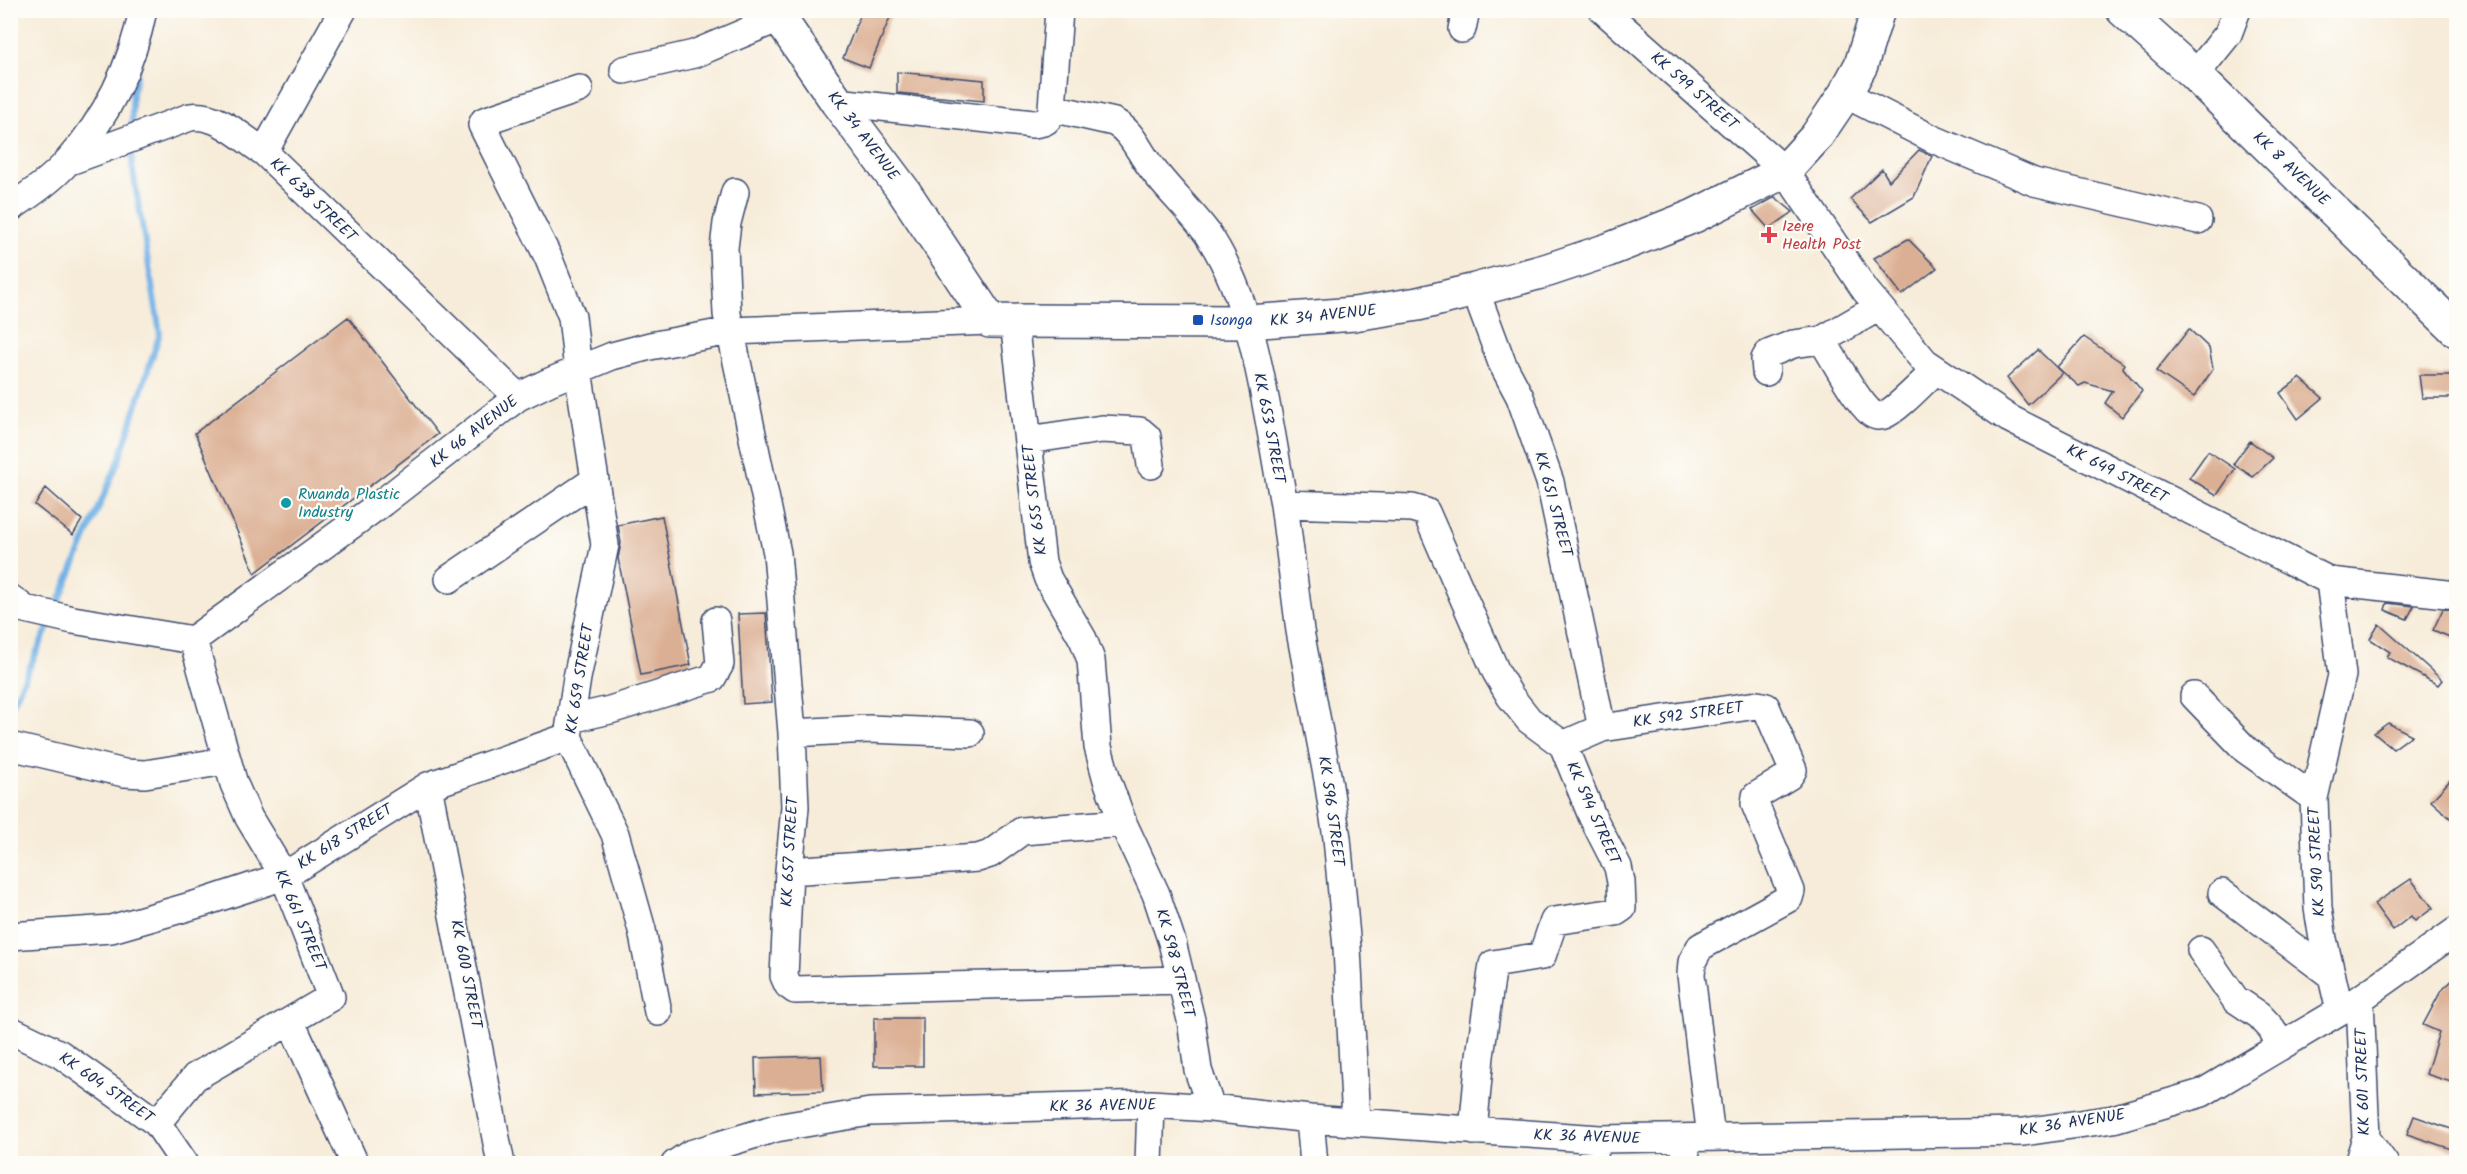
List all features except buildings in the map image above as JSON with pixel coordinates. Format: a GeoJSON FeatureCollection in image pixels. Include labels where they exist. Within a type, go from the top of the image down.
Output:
{"type":"FeatureCollection","features":[{"type":"Feature","properties":{"kind":"main road","name":"KK 34 AVENUE"},"geometry":{"type":"LineString","coordinates":[[776,14],[837,102],[1002,321],[1249,322],[1354,314],[1418,304],[1548,270],[1608,250],[1695,216],[1785,171],[1816,137],[1862,65],[1878,10]]}},
{"type":"Feature","properties":{"kind":"main road","name":"KK 8 AVENUE"},"geometry":{"type":"LineString","coordinates":[[2123,10],[2195,75],[2455,325]]}},
{"type":"Feature","properties":{"kind":"street"},"geometry":{"type":"LineString","coordinates":[[10,208],[67,162],[112,98],[127,69],[138,36],[143,10]]}},
{"type":"Feature","properties":{"kind":"street"},"geometry":{"type":"LineString","coordinates":[[264,152],[344,10]]}},
{"type":"Feature","properties":{"kind":"street"},"geometry":{"type":"LineString","coordinates":[[837,102],[1033,124],[1045,123],[1050,117],[1052,108],[1059,10]]}},
{"type":"Feature","properties":{"kind":"street","name":"KK 599 STREET"},"geometry":{"type":"LineString","coordinates":[[1603,10],[1785,171]]}},
{"type":"Feature","properties":{"kind":"street"},"geometry":{"type":"LineString","coordinates":[[2195,75],[2228,34],[2237,10]]}},
{"type":"Feature","properties":{"kind":"street"},"geometry":{"type":"LineString","coordinates":[[624,70],[694,54],[776,14]]}},
{"type":"Feature","properties":{"kind":"street","name":"KK 659 STREET"},"geometry":{"type":"LineString","coordinates":[[579,89],[484,121],[482,125],[548,257],[572,317],[604,554],[577,678],[569,728],[615,834],[642,930],[658,1012]]}},
{"type":"Feature","properties":{"kind":"street"},"geometry":{"type":"LineString","coordinates":[[1845,94],[1933,139],[2034,182],[2198,220]]}},
{"type":"Feature","properties":{"kind":"street","name":"KK 653 STREET"},"geometry":{"type":"LineString","coordinates":[[1052,108],[1114,122],[1123,127],[1150,167],[1207,234],[1223,261],[1249,322],[1284,504],[1421,510]]}},
{"type":"Feature","properties":{"kind":"street","name":"KK 638 STREET"},"geometry":{"type":"LineString","coordinates":[[67,162],[190,117],[202,115],[217,120],[264,152],[518,397]]}},
{"type":"Feature","properties":{"kind":"street","name":"KK 649 STREET"},"geometry":{"type":"LineString","coordinates":[[1785,171],[1865,290],[1925,362],[2008,418],[2330,580],[2457,595]]}},
{"type":"Feature","properties":{"kind":"street","name":"KK 657 STREET"},"geometry":{"type":"LineString","coordinates":[[735,192],[724,248],[730,332],[777,553],[792,733],[795,807],[789,871],[784,976],[788,985],[795,990],[1180,980]]}},
{"type":"Feature","properties":{"kind":"street","name":"KK 651 STREET"},"geometry":{"type":"LineString","coordinates":[[1475,290],[1502,363],[1520,397],[1550,482],[1602,728]]}},
{"type":"Feature","properties":{"kind":"street"},"geometry":{"type":"LineString","coordinates":[[1766,372],[1765,359],[1768,354],[1793,344],[1822,340],[1879,307]]}},
{"type":"Feature","properties":{"kind":"street","name":"KK 46 AVENUE"},"geometry":{"type":"LineString","coordinates":[[193,640],[383,502],[518,397],[612,356],[650,346],[730,332],[1002,321]]}},
{"type":"Feature","properties":{"kind":"street","name":"KK 655 STREET"},"geometry":{"type":"LineString","coordinates":[[1002,321],[1028,440],[1042,562],[1048,579],[1083,639],[1092,660],[1098,747],[1123,823]]}},
{"type":"Feature","properties":{"kind":"street"},"geometry":{"type":"LineString","coordinates":[[1822,340],[1850,385],[1870,413],[1876,416],[1883,415],[1892,409],[1936,370]]}},
{"type":"Feature","properties":{"kind":"street"},"geometry":{"type":"LineString","coordinates":[[1028,440],[1102,429],[1140,431],[1147,437],[1151,465]]}},
{"type":"Feature","properties":{"kind":"street"},"geometry":{"type":"LineString","coordinates":[[449,579],[595,480]]}},
{"type":"Feature","properties":{"kind":"street","name":"KK 596 STREET"},"geometry":{"type":"LineString","coordinates":[[1284,504],[1300,631],[1337,838],[1347,948],[1356,1122]]}},
{"type":"Feature","properties":{"kind":"street","name":"KK 594 STREET"},"geometry":{"type":"LineString","coordinates":[[1421,510],[1426,512],[1496,672],[1529,720],[1563,745],[1592,816],[1618,867],[1621,882],[1622,908],[1616,912],[1554,921],[1542,956],[1493,964],[1480,1056],[1473,1131]]}},
{"type":"Feature","properties":{"kind":"street"},"geometry":{"type":"LineString","coordinates":[[2314,798],[2342,675],[2330,580]]}},
{"type":"Feature","properties":{"kind":"street"},"geometry":{"type":"LineString","coordinates":[[10,598],[25,609],[73,620],[193,640]]}},
{"type":"Feature","properties":{"kind":"street","name":"KK 618 STREET"},"geometry":{"type":"LineString","coordinates":[[10,936],[111,929],[205,903],[284,876],[428,786],[610,710],[712,678],[720,664],[716,621]]}},
{"type":"Feature","properties":{"kind":"street","name":"KK 661 STREET"},"geometry":{"type":"LineString","coordinates":[[157,1123],[195,1077],[291,1022],[331,996],[284,876],[249,818],[226,761],[193,640]]}},
{"type":"Feature","properties":{"kind":"street","name":"KK 590 STREET"},"geometry":{"type":"LineString","coordinates":[[2194,696],[2246,750],[2314,798],[2318,908],[2332,976],[2350,1005]]}},
{"type":"Feature","properties":{"kind":"street","name":"KK 592 STREET"},"geometry":{"type":"LineString","coordinates":[[1563,745],[1602,728],[1757,705],[1766,707],[1793,770],[1789,776],[1756,796],[1755,804],[1791,891],[1789,898],[1700,947],[1692,962],[1694,1146]]}},
{"type":"Feature","properties":{"kind":"street"},"geometry":{"type":"LineString","coordinates":[[792,733],[869,729],[970,733]]}},
{"type":"Feature","properties":{"kind":"street"},"geometry":{"type":"LineString","coordinates":[[14,747],[124,773],[145,774],[226,761]]}},
{"type":"Feature","properties":{"kind":"street","name":"KK 600 STREET"},"geometry":{"type":"LineString","coordinates":[[428,786],[501,1164]]}},
{"type":"Feature","properties":{"kind":"street"},"geometry":{"type":"LineString","coordinates":[[789,871],[978,858],[990,854],[1022,831],[1123,823]]}},
{"type":"Feature","properties":{"kind":"street","name":"KK 598 STREET"},"geometry":{"type":"LineString","coordinates":[[1123,823],[1156,894],[1172,942],[1191,1020],[1198,1070],[1211,1108]]}},
{"type":"Feature","properties":{"kind":"street"},"geometry":{"type":"LineString","coordinates":[[2222,893],[2332,976]]}},
{"type":"Feature","properties":{"kind":"street","name":"KK 36 AVENUE"},"geometry":{"type":"LineString","coordinates":[[675,1164],[690,1154],[776,1128],[870,1112],[1151,1104],[1473,1131],[1594,1151],[2024,1132],[2113,1119],[2202,1093],[2350,1005],[2457,931]]}},
{"type":"Feature","properties":{"kind":"street"},"geometry":{"type":"LineString","coordinates":[[2201,950],[2235,999],[2259,1015],[2271,1029],[2280,1046]]}},
{"type":"Feature","properties":{"kind":"street","name":"KK 601 STREET"},"geometry":{"type":"LineString","coordinates":[[2350,1005],[2366,1138],[2358,1164]]}},
{"type":"Feature","properties":{"kind":"street"},"geometry":{"type":"LineString","coordinates":[[291,1022],[356,1164]]}},
{"type":"Feature","properties":{"kind":"street","name":"KK 604 STREET"},"geometry":{"type":"LineString","coordinates":[[10,1030],[60,1054],[157,1123],[185,1164]]}},
{"type":"Feature","properties":{"kind":"street"},"geometry":{"type":"LineString","coordinates":[[1149,1164],[1151,1104]]}},
{"type":"Feature","properties":{"kind":"street"},"geometry":{"type":"LineString","coordinates":[[1310,1119],[1314,1164]]}},
{"type":"Feature","properties":{"kind":"street"},"geometry":{"type":"LineString","coordinates":[[2366,1138],[2385,1164]]}},
{"type":"Feature","properties":{"kind":"waterway"},"geometry":{"type":"LineString","coordinates":[[132,130],[132,94],[137,74]]}},
{"type":"Feature","properties":{"kind":"waterway"},"geometry":{"type":"LineString","coordinates":[[57,606],[119,460],[160,333],[132,165],[132,146]]}},
{"type":"Feature","properties":{"kind":"waterway"},"geometry":{"type":"LineString","coordinates":[[10,710],[50,623]]}},
{"type":"Feature","properties":{"kind":"place","name":"Izere Health Post"},"geometry":{"type":"Point","coordinates":[1769,235]}},
{"type":"Feature","properties":{"kind":"place","name":"Isonga"},"geometry":{"type":"Point","coordinates":[1198,320]}},
{"type":"Feature","properties":{"kind":"place","name":"Rwanda Plastic Industry"},"geometry":{"type":"Point","coordinates":[286,503]}}]}
